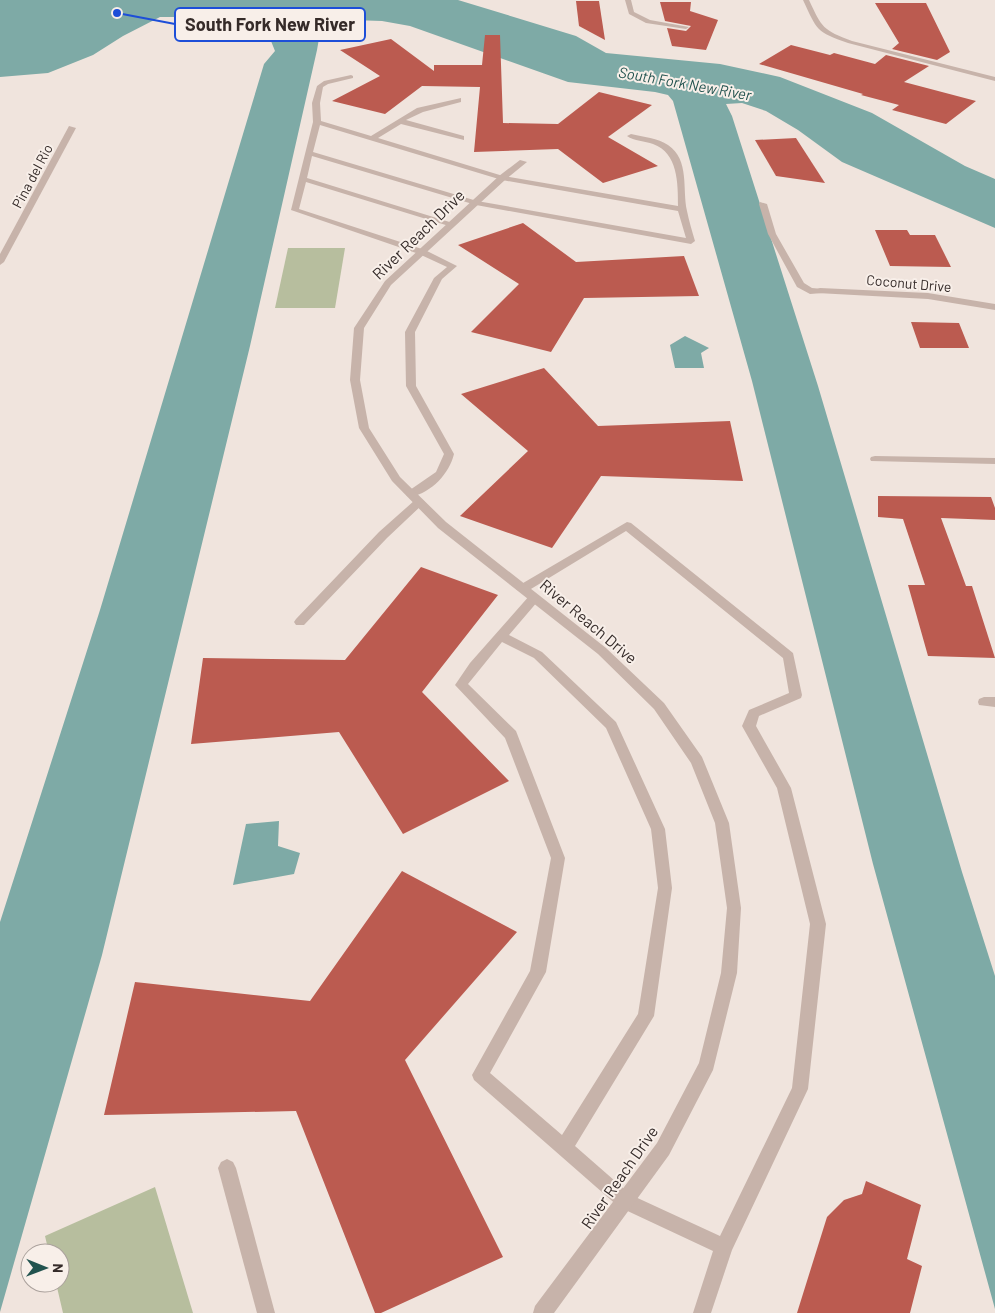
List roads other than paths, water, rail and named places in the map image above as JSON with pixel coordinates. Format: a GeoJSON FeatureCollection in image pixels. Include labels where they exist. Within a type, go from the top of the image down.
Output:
{"type":"FeatureCollection","features":[{"type":"Feature","properties":{"kind":"street"},"geometry":{"type":"LineString","coordinates":[[628,0],[631,13],[640,20],[686,28]]}},
{"type":"Feature","properties":{"kind":"street"},"geometry":{"type":"LineString","coordinates":[[806,0],[818,26],[831,35],[850,42],[995,79]]}},
{"type":"Feature","properties":{"kind":"street"},"geometry":{"type":"LineString","coordinates":[[300,622],[383,535],[415,498],[436,480],[446,468],[449,454],[411,386],[410,332],[438,278],[453,266],[422,252],[295,210],[316,122],[316,103],[320,86],[326,82],[351,77]]}},
{"type":"Feature","properties":{"kind":"street"},"geometry":{"type":"LineString","coordinates":[[371,139],[420,110],[458,100]]}},
{"type":"Feature","properties":{"kind":"street"},"geometry":{"type":"LineString","coordinates":[[400,121],[461,138]]}},
{"type":"Feature","properties":{"kind":"street"},"geometry":{"type":"LineString","coordinates":[[316,122],[502,178],[682,209]]}},
{"type":"Feature","properties":{"kind":"street","name":"Pina del Rio"},"geometry":{"type":"LineString","coordinates":[[0,262],[72,128]]}},
{"type":"Feature","properties":{"kind":"street"},"geometry":{"type":"LineString","coordinates":[[309,153],[476,203],[691,241],[682,209],[682,183],[669,149],[650,140],[631,136]]}},
{"type":"Feature","properties":{"kind":"street","name":"River Reach Drive"},"geometry":{"type":"LineString","coordinates":[[523,162],[502,178],[388,283],[359,328],[355,380],[364,428],[396,479],[442,525],[602,651],[658,706],[697,761],[722,823],[734,908],[729,973],[707,1065],[663,1149],[542,1313]]}},
{"type":"Feature","properties":{"kind":"street"},"geometry":{"type":"LineString","coordinates":[[303,179],[452,224]]}},
{"type":"Feature","properties":{"kind":"street","name":"Coconut Drive"},"geometry":{"type":"LineString","coordinates":[[763,204],[772,234],[800,285],[810,291],[928,296],[995,307]]}},
{"type":"Feature","properties":{"kind":"street"},"geometry":{"type":"LineString","coordinates":[[875,459],[995,461]]}},
{"type":"Feature","properties":{"kind":"street"},"geometry":{"type":"LineString","coordinates":[[522,588],[628,526],[789,656],[796,695],[754,713],[749,726],[784,788],[818,924],[800,1089],[724,1247],[702,1313]]}},
{"type":"Feature","properties":{"kind":"street"},"geometry":{"type":"LineString","coordinates":[[534,598],[474,666],[461,685],[511,735],[558,858],[538,972],[480,1075],[625,1201],[724,1247]]}},
{"type":"Feature","properties":{"kind":"street"},"geometry":{"type":"LineString","coordinates":[[501,636],[538,655],[611,725],[658,829],[665,888],[646,1016],[564,1147]]}},
{"type":"Feature","properties":{"kind":"street"},"geometry":{"type":"LineString","coordinates":[[227,1168],[266,1313]]}},
{"type":"Feature","properties":{"kind":"water"},"geometry":{"type":"Polygon","coordinates":[[[0,0],[458,0],[576,36],[606,53],[720,64],[780,77],[872,113],[965,166],[995,179],[995,228],[842,162],[798,130],[766,111],[742,103],[726,104],[732,116],[818,386],[962,872],[995,976],[995,1309],[873,864],[752,381],[673,101],[668,95],[655,92],[568,82],[410,26],[382,21],[351,20],[321,27],[250,346],[102,955],[0,1312],[0,922],[100,610],[264,64],[275,51],[271,36],[284,22],[282,12],[260,15],[160,17],[123,36],[93,55],[48,73],[0,77],[0,0]]]}},
{"type":"Feature","properties":{"kind":"water"},"geometry":{"type":"Polygon","coordinates":[[[685,336],[709,348],[701,353],[704,368],[675,368],[670,345],[685,336]]]}},
{"type":"Feature","properties":{"kind":"water"},"geometry":{"type":"Polygon","coordinates":[[[279,821],[278,846],[300,853],[294,874],[233,885],[246,824],[279,821]]]}},
{"type":"Feature","properties":{"kind":"place","name":"South Fork New River"},"geometry":{"type":"Point","coordinates":[117,13]}}]}
